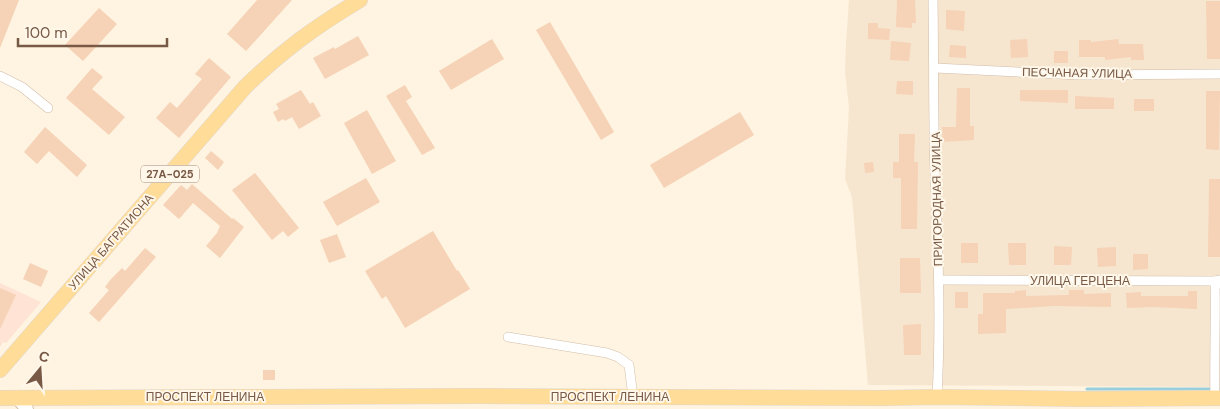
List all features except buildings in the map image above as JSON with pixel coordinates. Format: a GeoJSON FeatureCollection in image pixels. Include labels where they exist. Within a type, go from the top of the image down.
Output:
{"type":"FeatureCollection","features":[{"type":"Feature","properties":{"kind":"main road","name":"УЛИЦА БАГРАТИОНА"},"geometry":{"type":"LineString","coordinates":[[0,370],[245,87],[288,48],[322,23],[360,0]]}},
{"type":"Feature","properties":{"kind":"main road","name":"ПРОСПЕКТ ЛЕНИНА"},"geometry":{"type":"LineString","coordinates":[[0,398],[16,397],[74,403],[632,397],[1218,398]]}},
{"type":"Feature","properties":{"kind":"main road"},"geometry":{"type":"LineString","coordinates":[[16,397],[27,409]]}},
{"type":"Feature","properties":{"kind":"street","name":"ПРИГОРОДНАЯ УЛИЦА"},"geometry":{"type":"LineString","coordinates":[[933,0],[935,171],[939,280],[937,397]]}},
{"type":"Feature","properties":{"kind":"street","name":"ПЕСЧАНАЯ УЛИЦА"},"geometry":{"type":"LineString","coordinates":[[935,68],[1081,75],[1220,74]]}},
{"type":"Feature","properties":{"kind":"street"},"geometry":{"type":"LineString","coordinates":[[0,76],[22,87],[48,108]]}},
{"type":"Feature","properties":{"kind":"street","name":"УЛИЦА ГЕРЦЕНА"},"geometry":{"type":"LineString","coordinates":[[939,280],[1218,282]]}},
{"type":"Feature","properties":{"kind":"street"},"geometry":{"type":"LineString","coordinates":[[1218,282],[1214,355],[1218,398]]}},
{"type":"Feature","properties":{"kind":"street"},"geometry":{"type":"LineString","coordinates":[[508,338],[606,353],[618,357],[629,365],[632,397]]}},
{"type":"Feature","properties":{"kind":"shaded area"},"geometry":{"type":"Polygon","coordinates":[[[849,0],[1220,0],[1220,387],[868,385],[852,197],[845,179],[849,108],[845,72],[849,0]]]}},
{"type":"Feature","properties":{"kind":"shaded area"},"geometry":{"type":"Polygon","coordinates":[[[0,283],[41,302],[6,343],[3,342],[0,347],[0,283]]]}},
{"type":"Feature","properties":{"kind":"waterway"},"geometry":{"type":"LineString","coordinates":[[1087,389],[1220,389]]}}]}
